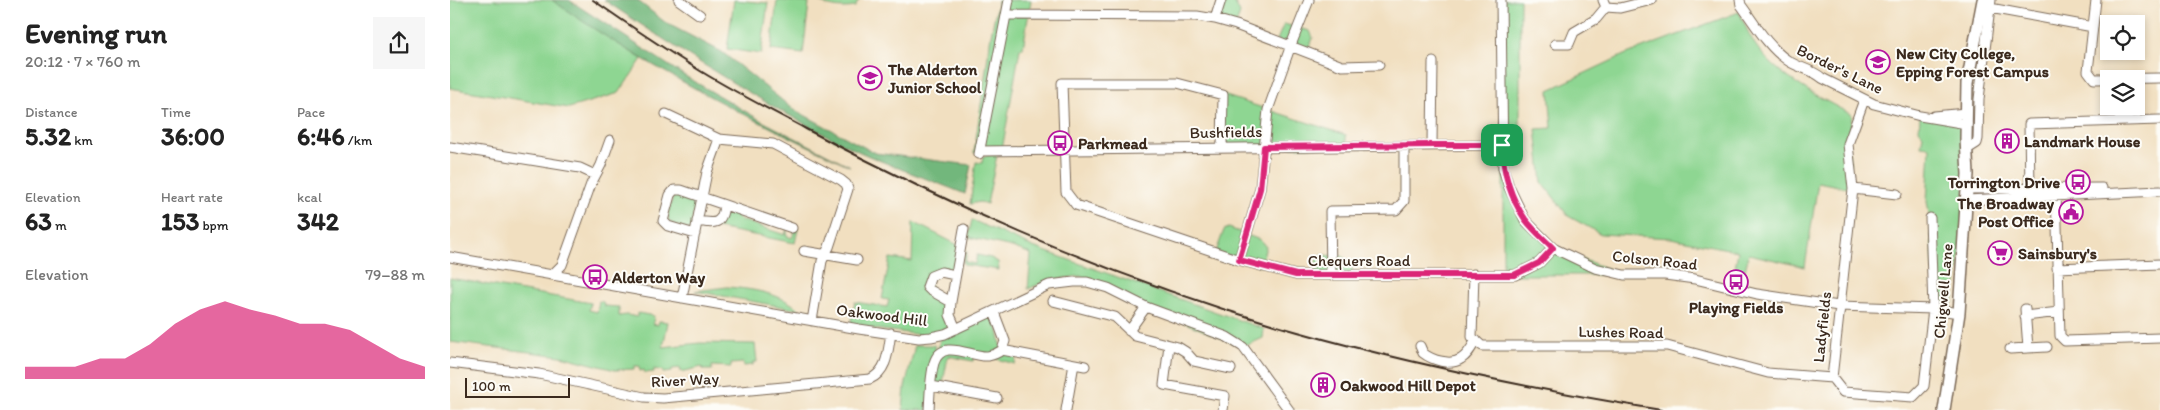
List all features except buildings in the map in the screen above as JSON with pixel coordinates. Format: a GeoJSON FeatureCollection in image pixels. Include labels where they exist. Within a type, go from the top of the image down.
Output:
{"type":"FeatureCollection","features":[{"type":"Feature","properties":{"kind":"main road","name":"Chigwell Lane"},"geometry":{"type":"LineString","coordinates":[[1944,410],[1959,313],[1966,194],[1966,150],[1970,117],[1970,62],[1988,3]]}},
{"type":"Feature","properties":{"kind":"street"},"geometry":{"type":"LineString","coordinates":[[679,0],[700,15]]}},
{"type":"Feature","properties":{"kind":"street"},"geometry":{"type":"LineString","coordinates":[[1009,0],[1006,15],[1197,16],[1215,19],[1291,45],[1342,66],[1379,65]]}},
{"type":"Feature","properties":{"kind":"street"},"geometry":{"type":"LineString","coordinates":[[1215,19],[1221,0]]}},
{"type":"Feature","properties":{"kind":"street"},"geometry":{"type":"LineString","coordinates":[[1239,260],[1260,189],[1268,110],[1309,0]]}},
{"type":"Feature","properties":{"kind":"street","name":"Colson Road"},"geometry":{"type":"LineString","coordinates":[[1501,0],[1503,168],[1509,187],[1525,220],[1553,248],[1595,268],[1624,275],[1665,275],[1695,279],[1757,294],[1840,306],[1959,313]]}},
{"type":"Feature","properties":{"kind":"street"},"geometry":{"type":"LineString","coordinates":[[1555,44],[1569,44],[1574,32],[1596,19],[1604,4],[1620,8],[1652,0]]}},
{"type":"Feature","properties":{"kind":"street","name":"Border's Lane"},"geometry":{"type":"LineString","coordinates":[[1740,0],[1771,46],[1788,61],[1816,73],[1864,100],[1926,117],[1970,117]]}},
{"type":"Feature","properties":{"kind":"street"},"geometry":{"type":"LineString","coordinates":[[2096,0],[2088,71],[2094,79],[2160,78]]}},
{"type":"Feature","properties":{"kind":"street"},"geometry":{"type":"LineString","coordinates":[[1988,3],[2093,27]]}},
{"type":"Feature","properties":{"kind":"street","name":"Bushfields"},"geometry":{"type":"LineString","coordinates":[[1006,15],[979,153],[1222,147],[1502,145]]}},
{"type":"Feature","properties":{"kind":"street"},"geometry":{"type":"LineString","coordinates":[[1432,145],[1433,62]]}},
{"type":"Feature","properties":{"kind":"street","name":"Chequers Road"},"geometry":{"type":"LineString","coordinates":[[1222,147],[1223,96],[1178,83],[1062,83],[1066,192],[1076,205],[1239,260],[1296,275],[1514,275],[1539,263],[1553,248]]}},
{"type":"Feature","properties":{"kind":"street","name":"Ladyfields"},"geometry":{"type":"LineString","coordinates":[[1864,100],[1848,144],[1853,190],[1832,378],[1843,392],[1913,397],[1924,386],[1933,310],[1930,218]]}},
{"type":"Feature","properties":{"kind":"street"},"geometry":{"type":"LineString","coordinates":[[666,114],[719,138],[773,144],[846,184],[848,189],[822,261],[812,321]]}},
{"type":"Feature","properties":{"kind":"street"},"geometry":{"type":"LineString","coordinates":[[2030,190],[2029,124],[2160,120]]}},
{"type":"Feature","properties":{"kind":"street"},"geometry":{"type":"LineString","coordinates":[[682,298],[707,172],[719,138]]}},
{"type":"Feature","properties":{"kind":"street"},"geometry":{"type":"LineString","coordinates":[[552,275],[562,265],[594,175],[601,165],[610,140]]}},
{"type":"Feature","properties":{"kind":"street"},"geometry":{"type":"LineString","coordinates":[[450,146],[580,168],[594,175]]}},
{"type":"Feature","properties":{"kind":"street"},"geometry":{"type":"LineString","coordinates":[[1331,275],[1330,211],[1396,210],[1404,201],[1404,147]]}},
{"type":"Feature","properties":{"kind":"street"},"geometry":{"type":"LineString","coordinates":[[1966,194],[2030,190],[2056,192],[2160,186]]}},
{"type":"Feature","properties":{"kind":"street"},"geometry":{"type":"LineString","coordinates":[[695,234],[668,226],[663,221],[670,195],[674,190],[681,190],[792,228]]}},
{"type":"Feature","properties":{"kind":"street"},"geometry":{"type":"LineString","coordinates":[[1853,190],[1897,194]]}},
{"type":"Feature","properties":{"kind":"street"},"geometry":{"type":"LineString","coordinates":[[1966,194],[2160,191]]}},
{"type":"Feature","properties":{"kind":"street"},"geometry":{"type":"LineString","coordinates":[[2056,192],[2060,336],[2065,341],[2160,338]]}},
{"type":"Feature","properties":{"kind":"street"},"geometry":{"type":"LineString","coordinates":[[697,221],[717,222],[723,215],[724,205]]}},
{"type":"Feature","properties":{"kind":"street"},"geometry":{"type":"LineString","coordinates":[[956,329],[950,315],[951,302],[964,229]]}},
{"type":"Feature","properties":{"kind":"street"},"geometry":{"type":"LineString","coordinates":[[804,251],[857,260]]}},
{"type":"Feature","properties":{"kind":"street","name":"Oakwood Hill"},"geometry":{"type":"LineString","coordinates":[[450,257],[812,321],[931,338],[994,312],[1049,285],[1087,282],[1108,288],[1146,307],[1227,337],[1243,347],[1289,410]]}},
{"type":"Feature","properties":{"kind":"street"},"geometry":{"type":"LineString","coordinates":[[2057,268],[2160,264]]}},
{"type":"Feature","properties":{"kind":"street"},"geometry":{"type":"LineString","coordinates":[[951,302],[930,290],[928,282],[931,276],[941,272],[955,275]]}},
{"type":"Feature","properties":{"kind":"street"},"geometry":{"type":"LineString","coordinates":[[1420,346],[1423,354],[1436,360],[1459,361],[1466,355],[1476,340],[1472,337],[1474,274]]}},
{"type":"Feature","properties":{"kind":"street"},"geometry":{"type":"LineString","coordinates":[[1053,301],[1115,317],[1135,336],[1170,345],[1186,352],[1194,360],[1231,369]]}},
{"type":"Feature","properties":{"kind":"street"},"geometry":{"type":"LineString","coordinates":[[1129,331],[1146,307]]}},
{"type":"Feature","properties":{"kind":"street"},"geometry":{"type":"LineString","coordinates":[[994,312],[1005,341],[1002,350]]}},
{"type":"Feature","properties":{"kind":"street"},"geometry":{"type":"LineString","coordinates":[[2028,348],[2025,313],[2059,312]]}},
{"type":"Feature","properties":{"kind":"street","name":"River Way"},"geometry":{"type":"LineString","coordinates":[[450,363],[538,374],[644,397],[663,398],[870,379],[876,376],[883,368],[891,333]]}},
{"type":"Feature","properties":{"kind":"street","name":"Lushes Road"},"geometry":{"type":"LineString","coordinates":[[1476,340],[1482,346],[1667,346],[1768,373],[1832,378]]}},
{"type":"Feature","properties":{"kind":"street"},"geometry":{"type":"LineString","coordinates":[[1170,345],[1164,385],[1225,396],[1223,410]]}},
{"type":"Feature","properties":{"kind":"street"},"geometry":{"type":"LineString","coordinates":[[2010,349],[2047,347]]}},
{"type":"Feature","properties":{"kind":"street"},"geometry":{"type":"LineString","coordinates":[[929,410],[936,358],[947,350],[956,349],[986,356],[1002,350],[1086,366]]}},
{"type":"Feature","properties":{"kind":"street"},"geometry":{"type":"LineString","coordinates":[[1066,410],[1074,364]]}},
{"type":"Feature","properties":{"kind":"street"},"geometry":{"type":"LineString","coordinates":[[932,386],[996,398]]}},
{"type":"Feature","properties":{"kind":"green space"},"geometry":{"type":"Polygon","coordinates":[[[450,0],[552,0],[642,59],[619,93],[569,108],[450,88],[450,0]]]}},
{"type":"Feature","properties":{"kind":"green space"},"geometry":{"type":"Polygon","coordinates":[[[552,0],[569,0],[685,76],[762,121],[850,166],[697,90],[623,47],[552,0]]]}},
{"type":"Feature","properties":{"kind":"green space"},"geometry":{"type":"Polygon","coordinates":[[[604,0],[637,0],[666,23],[722,52],[793,109],[875,153],[971,165],[965,194],[875,158],[814,129],[722,76],[604,0]]]}},
{"type":"Feature","properties":{"kind":"green space"},"geometry":{"type":"Polygon","coordinates":[[[734,0],[768,3],[761,54],[727,49],[734,0]]]}},
{"type":"Feature","properties":{"kind":"green space"},"geometry":{"type":"Polygon","coordinates":[[[777,0],[809,3],[803,54],[771,50],[777,0]]]}},
{"type":"Feature","properties":{"kind":"green space"},"geometry":{"type":"Polygon","coordinates":[[[820,0],[859,0],[855,7],[842,8],[825,5],[820,0]]]}},
{"type":"Feature","properties":{"kind":"green space"},"geometry":{"type":"Polygon","coordinates":[[[998,0],[1031,0],[1002,150],[974,153],[991,35],[998,0]]]}},
{"type":"Feature","properties":{"kind":"green space"},"geometry":{"type":"Polygon","coordinates":[[[1225,0],[1235,3],[1240,13],[1236,25],[1215,19],[1225,0]]]}},
{"type":"Feature","properties":{"kind":"green space"},"geometry":{"type":"Polygon","coordinates":[[[1501,0],[1520,0],[1520,127],[1502,128],[1501,0]]]}},
{"type":"Feature","properties":{"kind":"green space"},"geometry":{"type":"Polygon","coordinates":[[[1739,12],[1759,50],[1768,60],[1802,87],[1852,115],[1848,144],[1853,189],[1818,182],[1805,267],[1749,254],[1742,282],[1733,280],[1738,251],[1671,238],[1601,234],[1568,216],[1542,182],[1536,129],[1552,128],[1549,90],[1624,55],[1739,12]]]}},
{"type":"Feature","properties":{"kind":"green space"},"geometry":{"type":"Polygon","coordinates":[[[1284,24],[1310,31],[1313,38],[1308,52],[1277,40],[1284,24]]]}},
{"type":"Feature","properties":{"kind":"green space"},"geometry":{"type":"Polygon","coordinates":[[[1223,95],[1346,135],[1346,147],[1222,147],[1223,95]]]}},
{"type":"Feature","properties":{"kind":"green space"},"geometry":{"type":"Polygon","coordinates":[[[1966,113],[1964,232],[1953,303],[1942,307],[1936,305],[1930,218],[1927,202],[1930,147],[1921,146],[1923,135],[1919,130],[1920,116],[1966,113]]]}},
{"type":"Feature","properties":{"kind":"green space"},"geometry":{"type":"Polygon","coordinates":[[[997,155],[987,204],[980,202],[970,204],[976,162],[982,163],[983,156],[997,155]]]}},
{"type":"Feature","properties":{"kind":"green space"},"geometry":{"type":"Polygon","coordinates":[[[1503,168],[1525,220],[1553,248],[1624,275],[1503,275],[1503,168]]]}},
{"type":"Feature","properties":{"kind":"green space"},"geometry":{"type":"Polygon","coordinates":[[[681,193],[698,201],[697,210],[694,212],[692,220],[695,222],[694,227],[690,230],[671,223],[668,216],[673,197],[681,193]]]}},
{"type":"Feature","properties":{"kind":"green space"},"geometry":{"type":"Polygon","coordinates":[[[731,210],[739,213],[738,219],[785,235],[787,229],[787,236],[792,238],[796,227],[798,229],[795,243],[717,228],[715,225],[727,211],[731,210]]]}},
{"type":"Feature","properties":{"kind":"green space"},"geometry":{"type":"Polygon","coordinates":[[[972,220],[1033,247],[1264,329],[1263,338],[1243,347],[1087,282],[1081,276],[1049,280],[1028,289],[1031,254],[1012,247],[968,237],[972,220]]]}},
{"type":"Feature","properties":{"kind":"green space"},"geometry":{"type":"Polygon","coordinates":[[[913,222],[960,246],[955,274],[941,271],[927,282],[946,303],[954,328],[931,336],[850,326],[855,302],[887,307],[889,300],[882,299],[890,258],[912,261],[913,222]]]}},
{"type":"Feature","properties":{"kind":"green space"},"geometry":{"type":"Polygon","coordinates":[[[1229,228],[1260,240],[1266,247],[1260,266],[1216,252],[1224,230],[1229,228]]]}},
{"type":"Feature","properties":{"kind":"green space"},"geometry":{"type":"Polygon","coordinates":[[[964,252],[967,252],[965,262],[975,264],[977,255],[991,258],[998,262],[999,270],[965,265],[963,263],[964,252]]]}},
{"type":"Feature","properties":{"kind":"green space"},"geometry":{"type":"Polygon","coordinates":[[[1321,255],[1342,256],[1352,264],[1352,275],[1315,275],[1316,261],[1321,255]]]}},
{"type":"Feature","properties":{"kind":"green space"},"geometry":{"type":"Polygon","coordinates":[[[450,278],[591,303],[589,310],[597,312],[599,301],[603,302],[604,306],[619,307],[619,316],[637,317],[638,313],[654,316],[653,324],[658,325],[659,321],[668,322],[663,347],[700,343],[755,344],[757,362],[753,362],[753,365],[744,366],[743,363],[731,364],[731,367],[712,366],[712,370],[703,370],[702,367],[681,372],[680,368],[672,369],[672,372],[663,373],[663,371],[654,369],[654,372],[645,373],[644,370],[640,371],[639,366],[634,366],[634,369],[615,370],[561,356],[450,342],[450,278]]]}},
{"type":"Feature","properties":{"kind":"green space"},"geometry":{"type":"Polygon","coordinates":[[[727,287],[766,293],[792,304],[800,310],[695,291],[727,287]]]}},
{"type":"Feature","properties":{"kind":"green space"},"geometry":{"type":"Polygon","coordinates":[[[994,312],[1002,350],[1017,353],[1015,364],[975,353],[973,361],[948,356],[942,388],[931,386],[941,335],[994,312]]]}},
{"type":"Feature","properties":{"kind":"green space"},"geometry":{"type":"Polygon","coordinates":[[[915,345],[934,345],[937,352],[927,410],[903,410],[905,387],[915,345]]]}},
{"type":"Feature","properties":{"kind":"railway"},"geometry":{"type":"LineString","coordinates":[[593,0],[656,43],[708,75],[865,160],[986,217],[1047,244],[1109,268],[1234,313],[1388,356],[1479,376],[1661,410]]}},
{"type":"Feature","properties":{"kind":"place","name":"New City College, Epping Forest Campus"},"geometry":{"type":"Point","coordinates":[1878,62]}},
{"type":"Feature","properties":{"kind":"place","name":"The Alderton Junior School"},"geometry":{"type":"Point","coordinates":[870,78]}},
{"type":"Feature","properties":{"kind":"place","name":"Landmark House"},"geometry":{"type":"Point","coordinates":[2007,141]}},
{"type":"Feature","properties":{"kind":"place","name":"Parkmead"},"geometry":{"type":"Point","coordinates":[1060,143]}},
{"type":"Feature","properties":{"kind":"place","name":"Torrington Drive"},"geometry":{"type":"Point","coordinates":[2078,182]}},
{"type":"Feature","properties":{"kind":"place","name":"The Broadway Post Office"},"geometry":{"type":"Point","coordinates":[2071,212]}},
{"type":"Feature","properties":{"kind":"place","name":"Sainsbury's"},"geometry":{"type":"Point","coordinates":[2000,253]}},
{"type":"Feature","properties":{"kind":"place","name":"Alderton Way"},"geometry":{"type":"Point","coordinates":[595,277]}},
{"type":"Feature","properties":{"kind":"place","name":"Playing Fields"},"geometry":{"type":"Point","coordinates":[1736,282]}},
{"type":"Feature","properties":{"kind":"place","name":"Oakwood Hill Depot"},"geometry":{"type":"Point","coordinates":[1323,385]}},
{"type":"Feature","properties":{"kind":"route"},"geometry":{"type":"LineString","coordinates":[[1502,145],[1503,168],[1509,187],[1525,220],[1553,248],[1539,263],[1514,275],[1296,275],[1239,260],[1260,189],[1264,147],[1502,145]]}}]}
